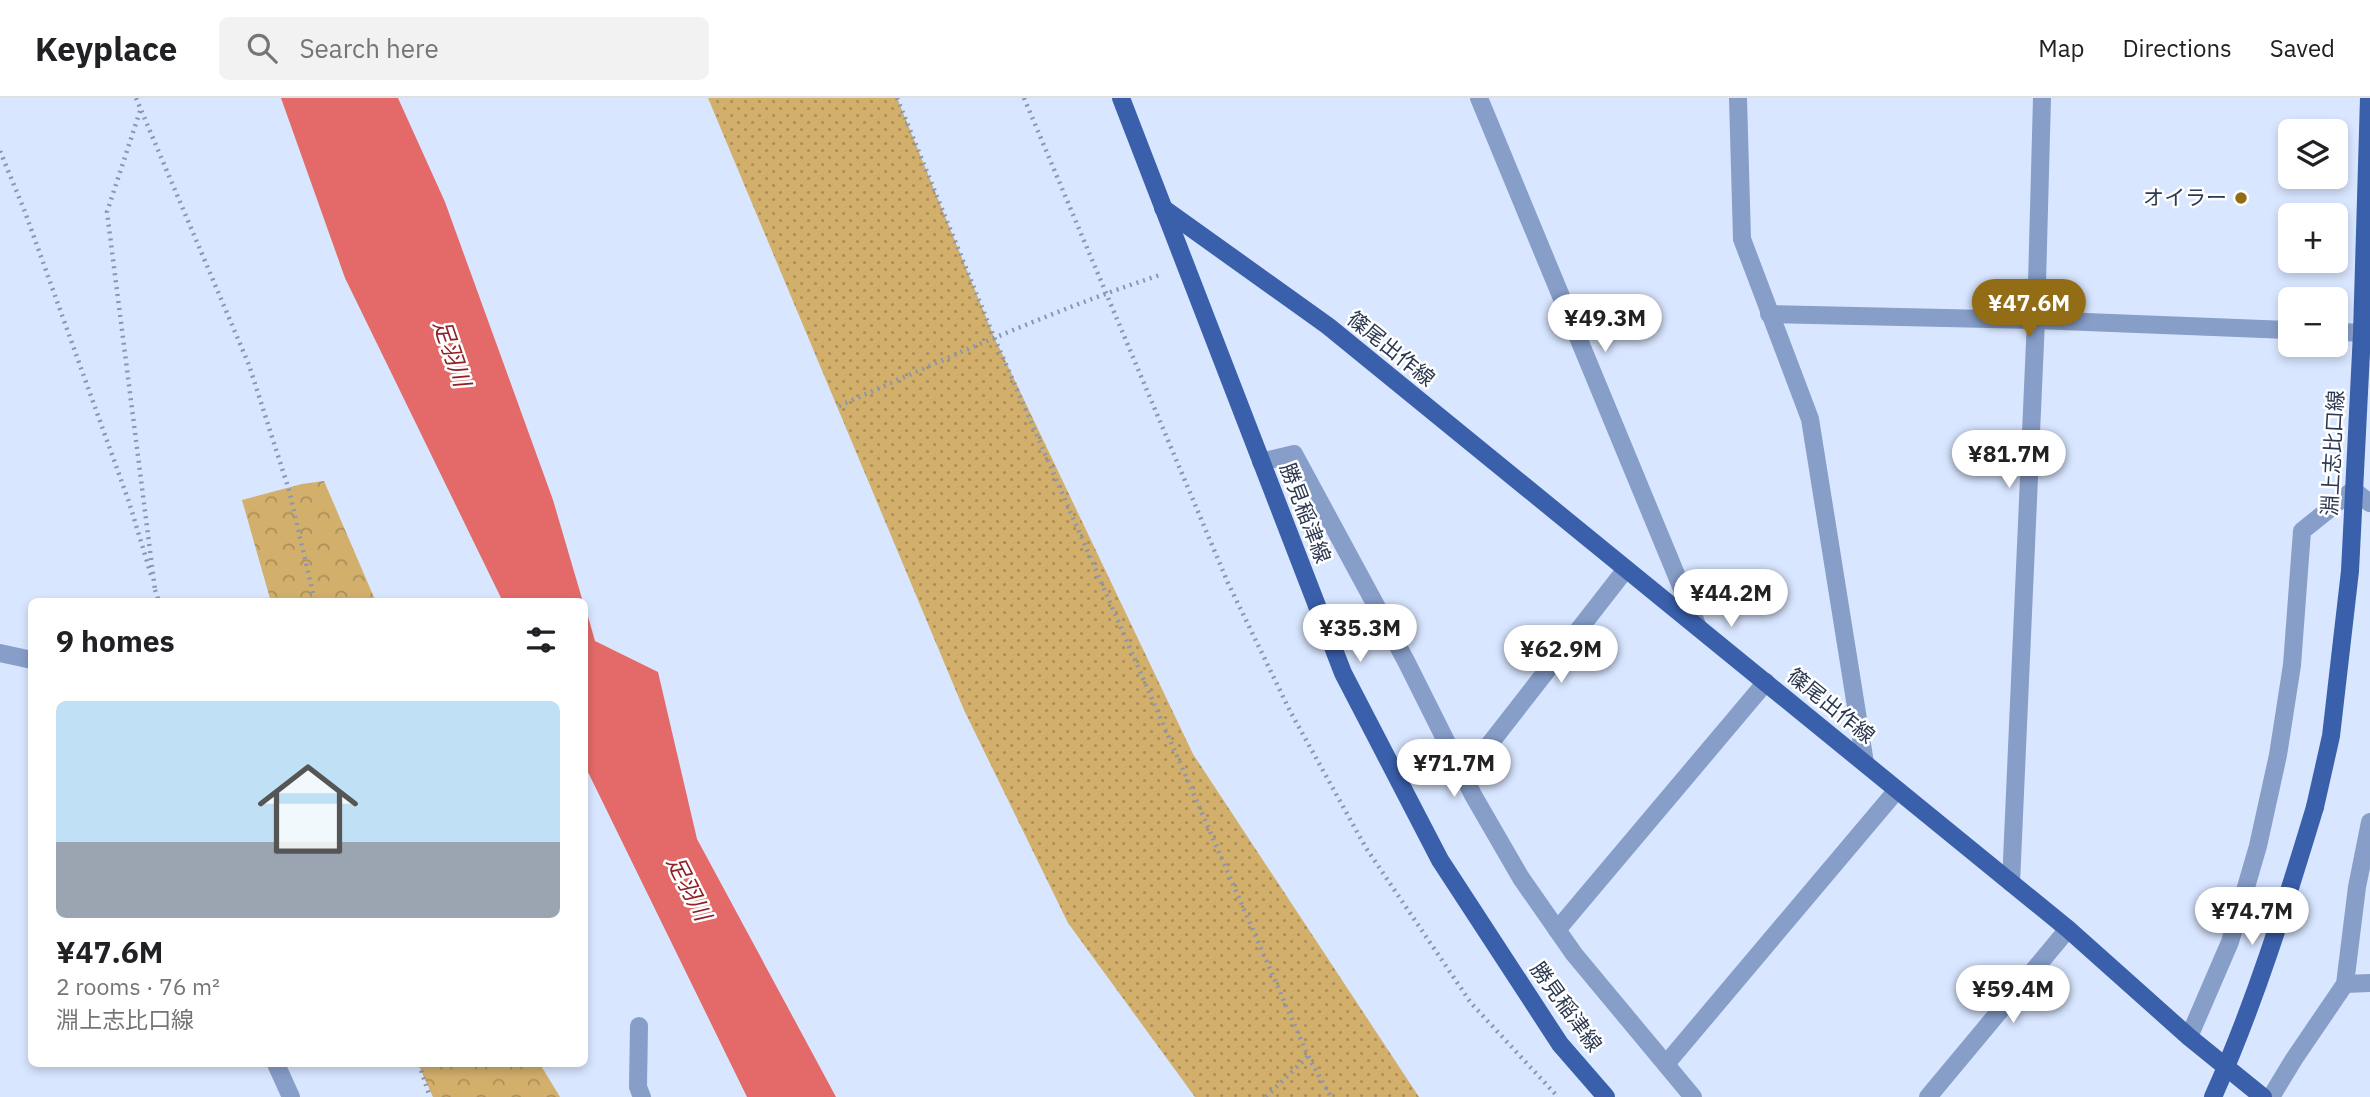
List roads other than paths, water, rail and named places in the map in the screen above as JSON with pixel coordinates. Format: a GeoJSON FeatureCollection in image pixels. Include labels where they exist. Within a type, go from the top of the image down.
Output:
{"type":"FeatureCollection","features":[{"type":"Feature","properties":{"kind":"main road","name":"勝見稲津線"},"geometry":{"type":"LineString","coordinates":[[1121,98],[1343,673],[1440,860],[1560,1044],[1606,1097]]}},
{"type":"Feature","properties":{"kind":"main road","name":"淵上志比口線"},"geometry":{"type":"LineString","coordinates":[[2213,1097],[2241,1035],[2262,978],[2315,807],[2331,736],[2350,571],[2353,489],[2366,333],[2370,98]]}},
{"type":"Feature","properties":{"kind":"main road","name":"篠尾出作線"},"geometry":{"type":"LineString","coordinates":[[1163,208],[1328,326],[2068,929],[2189,1037],[2263,1097]]}},
{"type":"Feature","properties":{"kind":"street"},"geometry":{"type":"LineString","coordinates":[[1479,98],[1697,625]]}},
{"type":"Feature","properties":{"kind":"street"},"geometry":{"type":"LineString","coordinates":[[1738,98],[1742,239],[1810,419],[1865,763]]}},
{"type":"Feature","properties":{"kind":"street"},"geometry":{"type":"LineString","coordinates":[[2011,883],[2036,320],[2042,98]]}},
{"type":"Feature","properties":{"kind":"street"},"geometry":{"type":"LineString","coordinates":[[1769,314],[2036,320],[2278,329]]}},
{"type":"Feature","properties":{"kind":"street"},"geometry":{"type":"LineString","coordinates":[[2348,332],[2366,333]]}},
{"type":"Feature","properties":{"kind":"street"},"geometry":{"type":"LineString","coordinates":[[1261,462],[1294,454],[1406,661],[1464,777],[1521,878],[1574,954],[1693,1097]]}},
{"type":"Feature","properties":{"kind":"street"},"geometry":{"type":"LineString","coordinates":[[2189,1037],[2230,942],[2261,833],[2278,755],[2292,665],[2302,531],[2353,489],[2370,503]]}},
{"type":"Feature","properties":{"kind":"street"},"geometry":{"type":"LineString","coordinates":[[1464,777],[1626,569]]}},
{"type":"Feature","properties":{"kind":"street"},"geometry":{"type":"LineString","coordinates":[[0,653],[28,659]]}},
{"type":"Feature","properties":{"kind":"street"},"geometry":{"type":"LineString","coordinates":[[1557,930],[1766,682]]}},
{"type":"Feature","properties":{"kind":"street"},"geometry":{"type":"LineString","coordinates":[[1666,1064],[1897,790]]}},
{"type":"Feature","properties":{"kind":"street"},"geometry":{"type":"LineString","coordinates":[[2271,1097],[2345,984],[2357,887],[2370,822]]}},
{"type":"Feature","properties":{"kind":"street"},"geometry":{"type":"LineString","coordinates":[[1928,1097],[2068,929]]}},
{"type":"Feature","properties":{"kind":"street"},"geometry":{"type":"LineString","coordinates":[[2345,984],[2370,984]]}},
{"type":"Feature","properties":{"kind":"street"},"geometry":{"type":"LineString","coordinates":[[639,1026],[638,1087],[642,1097]]}},
{"type":"Feature","properties":{"kind":"street"},"geometry":{"type":"LineString","coordinates":[[277,1067],[291,1097]]}},
{"type":"Feature","properties":{"kind":"water","name":"足羽川"},"geometry":{"type":"Polygon","coordinates":[[[281,98],[398,98],[445,202],[553,500],[582,598],[501,598],[345,278],[281,98]]]}},
{"type":"Feature","properties":{"kind":"water","name":"足羽川"},"geometry":{"type":"Polygon","coordinates":[[[588,616],[595,641],[658,672],[697,839],[836,1097],[747,1097],[588,772],[588,616]]]}},
{"type":"Feature","properties":{"kind":"place","name":"オイラー"},"geometry":{"type":"Point","coordinates":[2241,198]}}]}
